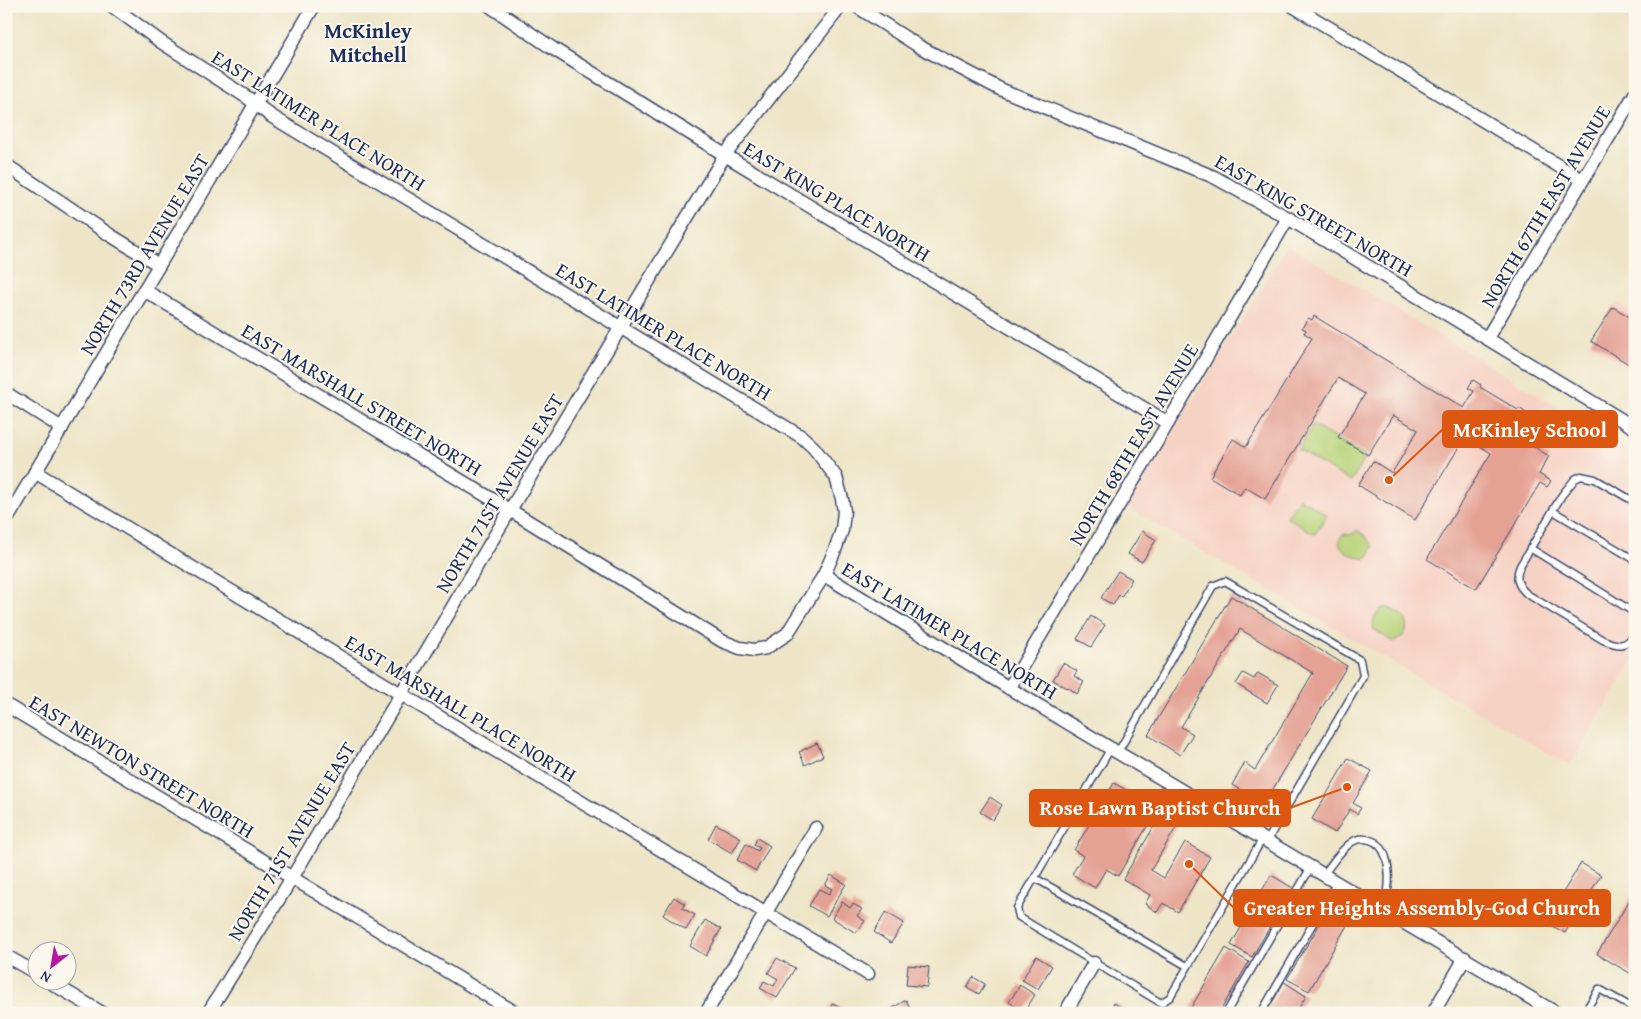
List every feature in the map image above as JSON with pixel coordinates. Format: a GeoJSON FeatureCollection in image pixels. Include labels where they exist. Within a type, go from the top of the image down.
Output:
{"type":"FeatureCollection","features":[{"type":"Feature","properties":{"kind":"street","name":"EAST LATIMER PLACE NORTH"},"geometry":{"type":"LineString","coordinates":[[112,6],[161,42],[248,98],[271,116],[802,437],[814,448],[836,477],[844,511],[842,530],[824,575],[1009,688],[1556,1013]]}},
{"type":"Feature","properties":{"kind":"street","name":"NORTH 73RD AVENUE EAST"},"geometry":{"type":"LineString","coordinates":[[6,521],[314,6]]}},
{"type":"Feature","properties":{"kind":"street","name":"EAST KING PLACE NORTH"},"geometry":{"type":"LineString","coordinates":[[490,6],[552,48],[725,155],[1168,423]]}},
{"type":"Feature","properties":{"kind":"street","name":"NORTH 71ST AVENUE EAST"},"geometry":{"type":"LineString","coordinates":[[208,1013],[292,878],[510,510],[725,155],[840,6]]}},
{"type":"Feature","properties":{"kind":"street","name":"EAST KING STREET NORTH"},"geometry":{"type":"LineString","coordinates":[[856,6],[920,47],[1000,89],[1214,177],[1288,218],[1635,428]]}},
{"type":"Feature","properties":{"kind":"street"},"geometry":{"type":"LineString","coordinates":[[1293,6],[1582,180]]}},
{"type":"Feature","properties":{"kind":"street","name":"NORTH 67TH EAST AVENUE"},"geometry":{"type":"LineString","coordinates":[[1487,338],[1635,94]]}},
{"type":"Feature","properties":{"kind":"street"},"geometry":{"type":"LineString","coordinates":[[6,164],[110,235],[159,265]]}},
{"type":"Feature","properties":{"kind":"street","name":"NORTH 68TH EAST AVENUE"},"geometry":{"type":"LineString","coordinates":[[1009,688],[1288,218]]}},
{"type":"Feature","properties":{"kind":"street","name":"EAST MARSHALL STREET NORTH"},"geometry":{"type":"LineString","coordinates":[[144,290],[510,510],[722,642],[754,650],[766,648],[787,634],[824,575]]}},
{"type":"Feature","properties":{"kind":"street"},"geometry":{"type":"LineString","coordinates":[[6,393],[62,428]]}},
{"type":"Feature","properties":{"kind":"street","name":"EAST MARSHALL PLACE NORTH"},"geometry":{"type":"LineString","coordinates":[[35,472],[868,974]]}},
{"type":"Feature","properties":{"kind":"street","name":"EAST NEWTON STREET NORTH"},"geometry":{"type":"LineString","coordinates":[[6,705],[516,1013]]}},
{"type":"Feature","properties":{"kind":"street"},"geometry":{"type":"LineString","coordinates":[[706,1013],[816,828]]}},
{"type":"Feature","properties":{"kind":"street"},"geometry":{"type":"LineString","coordinates":[[6,956],[28,968]]}},
{"type":"Feature","properties":{"kind":"street"},"geometry":{"type":"LineString","coordinates":[[1432,1013],[1465,958]]}},
{"type":"Feature","properties":{"kind":"street"},"geometry":{"type":"LineString","coordinates":[[1064,1013],[1094,962]]}},
{"type":"Feature","properties":{"kind":"street"},"geometry":{"type":"LineString","coordinates":[[67,992],[102,1013]]}},
{"type":"Feature","properties":{"kind":"lane"},"geometry":{"type":"LineString","coordinates":[[1635,502],[1595,479],[1581,476],[1575,479],[1552,511],[1516,574],[1520,588],[1527,594],[1614,645],[1624,645],[1635,634]]}},
{"type":"Feature","properties":{"kind":"lane"},"geometry":{"type":"LineString","coordinates":[[1552,511],[1635,560]]}},
{"type":"Feature","properties":{"kind":"lane"},"geometry":{"type":"LineString","coordinates":[[1530,548],[1635,613]]}},
{"type":"Feature","properties":{"kind":"lane"},"geometry":{"type":"LineString","coordinates":[[1225,581],[1360,660],[1363,676],[1265,840],[1187,966],[1170,997],[1162,1003],[1019,917],[1017,908],[1213,586],[1225,581]]}},
{"type":"Feature","properties":{"kind":"lane"},"geometry":{"type":"LineString","coordinates":[[1324,874],[1336,858],[1352,842],[1362,838],[1375,841],[1383,849],[1389,873],[1388,892],[1381,908]]}},
{"type":"Feature","properties":{"kind":"lane"},"geometry":{"type":"LineString","coordinates":[[1226,1013],[1311,867]]}},
{"type":"Feature","properties":{"kind":"lane"},"geometry":{"type":"LineString","coordinates":[[1035,878],[1187,966]]}},
{"type":"Feature","properties":{"kind":"lane"},"geometry":{"type":"LineString","coordinates":[[1261,1013],[1337,882]]}},
{"type":"Feature","properties":{"kind":"lane"},"geometry":{"type":"LineString","coordinates":[[1584,1013],[1599,989],[1635,1009]]}},
{"type":"Feature","properties":{"kind":"shaded area"},"geometry":{"type":"Polygon","coordinates":[[[1288,245],[1635,453],[1635,657],[1570,766],[1127,507],[1288,245]]]}},
{"type":"Feature","properties":{"kind":"shaded area"},"geometry":{"type":"Polygon","coordinates":[[[1618,303],[1635,313],[1635,372],[1589,343],[1618,303]]]}},
{"type":"Feature","properties":{"kind":"green space"},"geometry":{"type":"Polygon","coordinates":[[[1313,425],[1366,457],[1351,482],[1298,450],[1313,425]]]}},
{"type":"Feature","properties":{"kind":"green space"},"geometry":{"type":"Polygon","coordinates":[[[1299,498],[1327,515],[1315,534],[1287,517],[1299,498]]]}},
{"type":"Feature","properties":{"kind":"green space"},"geometry":{"type":"Polygon","coordinates":[[[1357,530],[1373,546],[1368,556],[1364,559],[1345,551],[1340,544],[1343,534],[1351,535],[1357,530]]]}},
{"type":"Feature","properties":{"kind":"green space"},"geometry":{"type":"Polygon","coordinates":[[[1382,608],[1389,608],[1405,617],[1406,630],[1403,636],[1392,641],[1373,629],[1374,618],[1382,608]]]}},
{"type":"Feature","properties":{"kind":"building"},"geometry":{"type":"Polygon","coordinates":[[[1613,307],[1635,320],[1635,368],[1591,341],[1613,307]]]}},
{"type":"Feature","properties":{"kind":"building"},"geometry":{"type":"Polygon","coordinates":[[[1314,316],[1464,408],[1474,391],[1468,388],[1473,380],[1481,385],[1480,387],[1518,410],[1519,408],[1525,412],[1518,425],[1513,422],[1508,431],[1549,456],[1539,474],[1551,481],[1547,487],[1540,483],[1476,589],[1427,559],[1491,453],[1465,437],[1415,520],[1358,485],[1373,461],[1392,473],[1418,430],[1393,415],[1368,455],[1338,437],[1365,394],[1338,378],[1265,499],[1245,487],[1240,495],[1210,477],[1233,439],[1246,447],[1312,338],[1304,333],[1306,330],[1302,328],[1308,318],[1312,320],[1314,316]]]}},
{"type":"Feature","properties":{"kind":"building"},"geometry":{"type":"Polygon","coordinates":[[[1142,531],[1156,540],[1142,562],[1128,554],[1142,531]]]}},
{"type":"Feature","properties":{"kind":"building"},"geometry":{"type":"Polygon","coordinates":[[[1118,571],[1132,579],[1121,597],[1119,595],[1113,605],[1101,598],[1118,571]]]}},
{"type":"Feature","properties":{"kind":"building"},"geometry":{"type":"Polygon","coordinates":[[[1231,596],[1347,666],[1264,804],[1232,785],[1245,763],[1255,770],[1313,673],[1240,629],[1181,727],[1193,734],[1180,755],[1148,735],[1231,596]]]}},
{"type":"Feature","properties":{"kind":"building"},"geometry":{"type":"Polygon","coordinates":[[[1091,616],[1105,625],[1091,647],[1077,639],[1091,616]]]}},
{"type":"Feature","properties":{"kind":"building"},"geometry":{"type":"Polygon","coordinates":[[[1063,663],[1077,671],[1074,676],[1084,682],[1077,694],[1068,687],[1053,680],[1063,663]]]}},
{"type":"Feature","properties":{"kind":"building"},"geometry":{"type":"Polygon","coordinates":[[[1243,673],[1254,679],[1258,673],[1278,685],[1267,703],[1236,684],[1243,673]]]}},
{"type":"Feature","properties":{"kind":"building"},"geometry":{"type":"Polygon","coordinates":[[[817,743],[823,756],[805,765],[799,752],[817,743]]]}},
{"type":"Feature","properties":{"kind":"building"},"geometry":{"type":"Polygon","coordinates":[[[1348,758],[1372,771],[1353,803],[1361,808],[1357,814],[1350,809],[1335,833],[1312,819],[1348,758]]]}},
{"type":"Feature","properties":{"kind":"building"},"geometry":{"type":"Polygon","coordinates":[[[1114,783],[1158,808],[1118,876],[1106,869],[1095,888],[1072,874],[1083,856],[1074,850],[1114,783]]]}},
{"type":"Feature","properties":{"kind":"building"},"geometry":{"type":"Polygon","coordinates":[[[990,797],[1002,805],[993,820],[980,812],[990,797]]]}},
{"type":"Feature","properties":{"kind":"building"},"geometry":{"type":"Polygon","coordinates":[[[1163,811],[1180,821],[1151,870],[1164,878],[1185,842],[1210,857],[1178,912],[1163,903],[1157,912],[1145,904],[1150,895],[1123,879],[1163,811]]]}},
{"type":"Feature","properties":{"kind":"building"},"geometry":{"type":"Polygon","coordinates":[[[716,824],[741,838],[732,853],[708,839],[716,824]]]}},
{"type":"Feature","properties":{"kind":"building"},"geometry":{"type":"Polygon","coordinates":[[[757,838],[770,846],[756,871],[737,860],[746,844],[758,851],[760,848],[754,845],[757,838]]]}},
{"type":"Feature","properties":{"kind":"building"},"geometry":{"type":"Polygon","coordinates":[[[1581,863],[1601,875],[1565,933],[1545,922],[1581,863]]]}},
{"type":"Feature","properties":{"kind":"building"},"geometry":{"type":"Polygon","coordinates":[[[831,875],[846,884],[827,916],[809,906],[819,889],[829,894],[832,889],[825,885],[831,875]]]}},
{"type":"Feature","properties":{"kind":"building"},"geometry":{"type":"Polygon","coordinates":[[[1271,875],[1293,888],[1252,957],[1231,945],[1271,875]]]}},
{"type":"Feature","properties":{"kind":"building"},"geometry":{"type":"Polygon","coordinates":[[[1635,891],[1635,976],[1597,954],[1635,891]]]}},
{"type":"Feature","properties":{"kind":"building"},"geometry":{"type":"Polygon","coordinates":[[[674,897],[685,904],[682,908],[695,915],[686,930],[663,915],[674,897]]]}},
{"type":"Feature","properties":{"kind":"building"},"geometry":{"type":"Polygon","coordinates":[[[842,902],[850,908],[853,904],[862,909],[857,916],[865,921],[856,933],[832,918],[842,902]]]}},
{"type":"Feature","properties":{"kind":"building"},"geometry":{"type":"Polygon","coordinates":[[[1328,910],[1349,922],[1309,991],[1287,979],[1328,910]]]}},
{"type":"Feature","properties":{"kind":"building"},"geometry":{"type":"Polygon","coordinates":[[[886,912],[904,923],[891,943],[874,932],[886,912]]]}},
{"type":"Feature","properties":{"kind":"building"},"geometry":{"type":"Polygon","coordinates":[[[705,920],[721,929],[706,956],[690,946],[705,920]]]}},
{"type":"Feature","properties":{"kind":"building"},"geometry":{"type":"Polygon","coordinates":[[[1226,948],[1249,962],[1219,1013],[1188,1013],[1226,948]]]}},
{"type":"Feature","properties":{"kind":"building"},"geometry":{"type":"Polygon","coordinates":[[[1036,956],[1052,966],[1038,989],[1022,980],[1036,956]]]}},
{"type":"Feature","properties":{"kind":"building"},"geometry":{"type":"Polygon","coordinates":[[[777,958],[795,968],[777,998],[760,988],[764,981],[774,986],[778,979],[768,973],[777,958]]]}},
{"type":"Feature","properties":{"kind":"building"},"geometry":{"type":"Polygon","coordinates":[[[908,965],[929,967],[927,987],[906,985],[908,965]]]}},
{"type":"Feature","properties":{"kind":"building"},"geometry":{"type":"Polygon","coordinates":[[[973,977],[985,984],[979,994],[967,987],[973,977]]]}},
{"type":"Feature","properties":{"kind":"building"},"geometry":{"type":"Polygon","coordinates":[[[1284,982],[1306,996],[1296,1013],[1266,1013],[1284,982]]]}},
{"type":"Feature","properties":{"kind":"building"},"geometry":{"type":"Polygon","coordinates":[[[1020,985],[1035,995],[1024,1012],[1009,1002],[1020,985]]]}},
{"type":"Feature","properties":{"kind":"building"},"geometry":{"type":"Polygon","coordinates":[[[906,1000],[913,1013],[884,1013],[906,1000]]]}},
{"type":"Feature","properties":{"kind":"building"},"geometry":{"type":"Polygon","coordinates":[[[833,1003],[849,1013],[827,1013],[833,1003]]]}},
{"type":"Feature","properties":{"kind":"building"},"geometry":{"type":"Polygon","coordinates":[[[1114,1003],[1129,1012],[1108,1013],[1114,1003]]]}},
{"type":"Feature","properties":{"kind":"place","name":"McKinley School"},"geometry":{"type":"Point","coordinates":[1389,480]}},
{"type":"Feature","properties":{"kind":"place","name":"Rose Lawn Baptist Church"},"geometry":{"type":"Point","coordinates":[1347,787]}},
{"type":"Feature","properties":{"kind":"place","name":"Greater Heights Assembly-God Church"},"geometry":{"type":"Point","coordinates":[1189,864]}},
{"type":"Feature","properties":{"kind":"district","name":"McKinley Mitchell"},"geometry":{"type":"Point","coordinates":[368,42]}}]}
